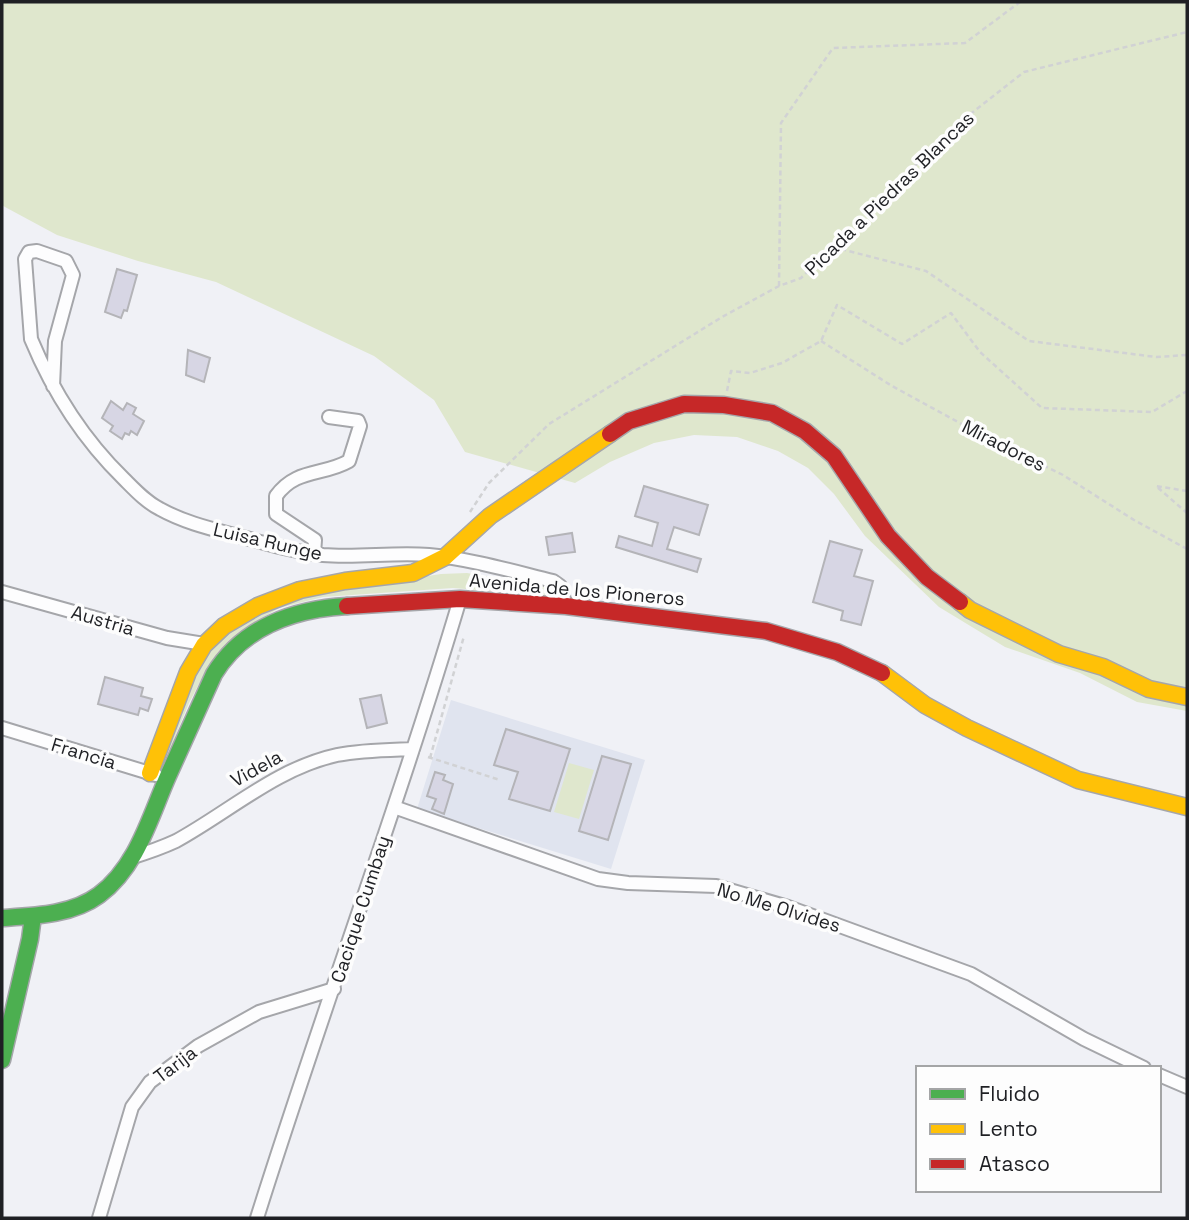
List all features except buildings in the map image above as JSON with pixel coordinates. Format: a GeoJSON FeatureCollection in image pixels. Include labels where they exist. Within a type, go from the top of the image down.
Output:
{"type":"FeatureCollection","features":[{"type":"Feature","properties":{"kind":"main road"},"geometry":{"type":"LineString","coordinates":[[150,773],[175,703],[204,645],[222,627],[248,611],[298,589],[413,573],[445,557],[490,516],[629,422],[684,404],[724,405],[772,413],[805,431],[834,456],[888,536],[928,577],[970,610],[1059,654],[1102,667],[1149,689],[1187,697]]}},
{"type":"Feature","properties":{"kind":"main road","name":"Avenida de los Pioneros"},"geometry":{"type":"LineString","coordinates":[[2,918],[63,912],[101,894],[130,859],[222,661],[240,642],[266,625],[294,613],[323,607],[460,599],[566,606],[766,631],[837,652],[886,675],[925,705],[1051,769],[1078,780],[1187,807]]}},
{"type":"Feature","properties":{"kind":"main road"},"geometry":{"type":"LineString","coordinates":[[2,1060],[33,916]]}},
{"type":"Feature","properties":{"kind":"street","name":"Luisa Runge"},"geometry":{"type":"LineString","coordinates":[[54,386],[55,341],[73,275],[66,261],[37,251],[29,253],[25,259],[31,339],[54,386],[75,424],[139,495],[159,509],[188,522],[299,552],[445,557],[553,581],[560,586],[566,606]]}},
{"type":"Feature","properties":{"kind":"street"},"geometry":{"type":"LineString","coordinates":[[314,554],[315,540],[276,514],[276,496],[290,480],[349,461],[360,426],[358,421],[329,417]]}},
{"type":"Feature","properties":{"kind":"street","name":"Austria"},"geometry":{"type":"LineString","coordinates":[[2,592],[167,638],[204,645]]}},
{"type":"Feature","properties":{"kind":"street","name":"Cacique Cumbay"},"geometry":{"type":"LineString","coordinates":[[257,1218],[394,807],[460,599]]}},
{"type":"Feature","properties":{"kind":"street","name":"Francia"},"geometry":{"type":"LineString","coordinates":[[2,727],[167,778]]}},
{"type":"Feature","properties":{"kind":"street","name":"Videla"},"geometry":{"type":"LineString","coordinates":[[130,859],[176,840],[300,768],[336,755],[365,750],[413,749]]}},
{"type":"Feature","properties":{"kind":"street","name":"No Me Olvides"},"geometry":{"type":"LineString","coordinates":[[394,807],[598,879],[621,883],[716,886],[788,907],[971,974],[1084,1039],[1140,1066]]}},
{"type":"Feature","properties":{"kind":"street","name":"Tarija"},"geometry":{"type":"LineString","coordinates":[[99,1218],[132,1107],[150,1082],[198,1046],[259,1013],[334,989]]}},
{"type":"Feature","properties":{"kind":"street"},"geometry":{"type":"LineString","coordinates":[[1161,1076],[1187,1087]]}},
{"type":"Feature","properties":{"kind":"path"},"geometry":{"type":"LineString","coordinates":[[779,286],[781,123],[833,48],[965,43],[1020,2]]}},
{"type":"Feature","properties":{"kind":"path","name":"Picada a Piedras Blancas"},"geometry":{"type":"LineString","coordinates":[[465,537],[464,521],[489,483],[549,424],[722,317],[779,286],[801,278],[956,126],[1024,72],[1187,32]]}},
{"type":"Feature","properties":{"kind":"path"},"geometry":{"type":"LineString","coordinates":[[833,247],[926,271],[1029,341],[1156,357],[1187,355]]}},
{"type":"Feature","properties":{"kind":"path"},"geometry":{"type":"LineString","coordinates":[[724,405],[731,371],[750,373],[782,363],[821,341],[837,305],[902,344],[951,313],[980,352],[1042,408],[1152,412],[1187,391]]}},
{"type":"Feature","properties":{"kind":"path","name":"Miradores"},"geometry":{"type":"LineString","coordinates":[[821,341],[892,386],[1063,475],[1187,550]]}},
{"type":"Feature","properties":{"kind":"path"},"geometry":{"type":"LineString","coordinates":[[1187,491],[1156,486],[1187,513]]}},
{"type":"Feature","properties":{"kind":"path"},"geometry":{"type":"LineString","coordinates":[[429,758],[466,628]]}},
{"type":"Feature","properties":{"kind":"path"},"geometry":{"type":"LineString","coordinates":[[413,749],[429,758],[500,780]]}},
{"type":"Feature","properties":{"kind":"shaded area"},"geometry":{"type":"Polygon","coordinates":[[[451,700],[645,760],[611,869],[417,809],[451,700]]]}},
{"type":"Feature","properties":{"kind":"green space"},"geometry":{"type":"Polygon","coordinates":[[[2,2],[1187,2],[1187,711],[1137,702],[1080,673],[1005,647],[939,607],[865,536],[834,494],[808,468],[778,451],[737,437],[694,435],[654,443],[610,462],[575,483],[465,452],[434,400],[374,356],[216,282],[57,235],[5,207],[2,205],[2,2]]]}},
{"type":"Feature","properties":{"kind":"green space"},"geometry":{"type":"Polygon","coordinates":[[[467,573],[553,588],[549,595],[453,588],[323,597],[279,608],[244,629],[208,667],[189,703],[162,768],[157,765],[201,662],[227,634],[249,618],[289,597],[441,574],[467,573]]]}},
{"type":"Feature","properties":{"kind":"green space"},"geometry":{"type":"Polygon","coordinates":[[[569,763],[594,770],[579,819],[554,812],[569,763]]]}},
{"type":"Feature","properties":{"kind":"traffic: fast"},"geometry":{"type":"LineString","coordinates":[[2,918],[65,911],[88,902],[112,884],[133,856],[214,674],[226,658],[255,633],[289,616],[347,606]]}},
{"type":"Feature","properties":{"kind":"traffic: fast"},"geometry":{"type":"LineString","coordinates":[[2,1060],[33,916]]}},
{"type":"Feature","properties":{"kind":"traffic: slow"},"geometry":{"type":"LineString","coordinates":[[150,773],[188,672],[204,645],[224,626],[258,606],[300,590],[345,581],[413,573],[445,557],[490,516],[610,434]]}},
{"type":"Feature","properties":{"kind":"traffic: slow"},"geometry":{"type":"LineString","coordinates":[[960,602],[970,610],[1059,654],[1103,667],[1149,689],[1187,697]]}},
{"type":"Feature","properties":{"kind":"traffic: slow"},"geometry":{"type":"LineString","coordinates":[[882,673],[925,705],[967,728],[1078,780],[1187,807]]}},
{"type":"Feature","properties":{"kind":"traffic: jam"},"geometry":{"type":"LineString","coordinates":[[610,434],[629,421],[684,404],[724,405],[772,413],[805,431],[834,456],[888,536],[927,577],[960,602]]}},
{"type":"Feature","properties":{"kind":"traffic: jam"},"geometry":{"type":"LineString","coordinates":[[347,606],[460,599],[566,606],[766,631],[837,652],[882,673]]}}]}
